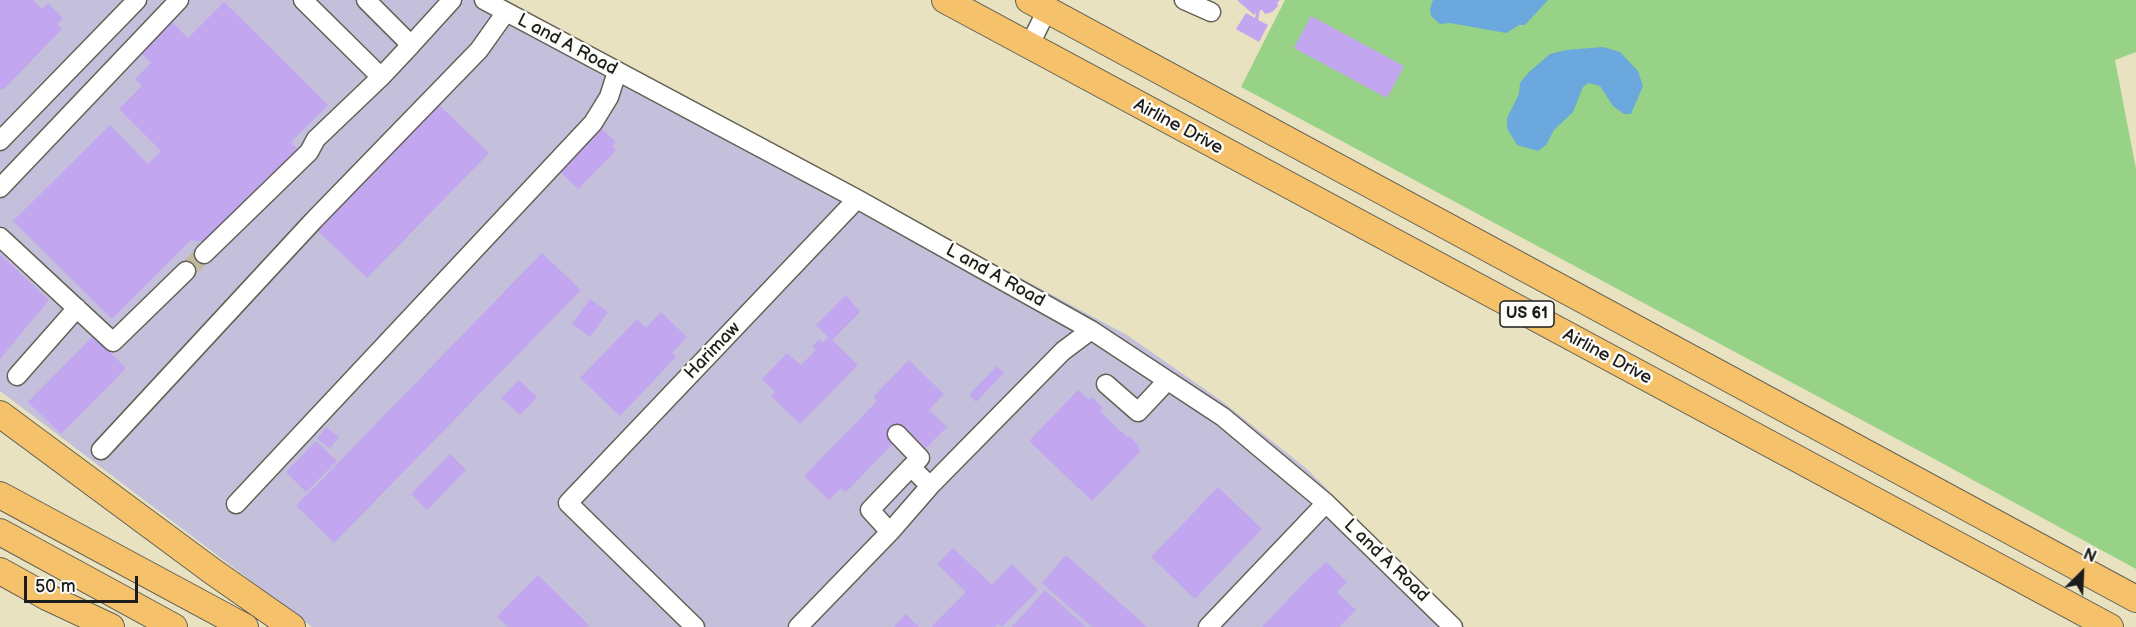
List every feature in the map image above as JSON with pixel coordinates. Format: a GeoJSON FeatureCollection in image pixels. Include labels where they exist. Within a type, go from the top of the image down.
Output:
{"type":"FeatureCollection","features":[{"type":"Feature","properties":{"kind":"highway","name":"Airline Drive"},"geometry":{"type":"LineString","coordinates":[[945,0],[2110,627]]}},
{"type":"Feature","properties":{"kind":"highway","name":"US 61"},"geometry":{"type":"LineString","coordinates":[[1041,3],[2136,599]]}},
{"type":"Feature","properties":{"kind":"highway"},"geometry":{"type":"LineString","coordinates":[[1262,172],[1281,135]]}},
{"type":"Feature","properties":{"kind":"highway"},"geometry":{"type":"LineString","coordinates":[[1552,328],[1569,291]]}},
{"type":"Feature","properties":{"kind":"highway"},"geometry":{"type":"LineString","coordinates":[[0,414],[292,627]]}},
{"type":"Feature","properties":{"kind":"highway"},"geometry":{"type":"LineString","coordinates":[[0,495],[245,627]]}},
{"type":"Feature","properties":{"kind":"highway"},"geometry":{"type":"LineString","coordinates":[[0,532],[174,627]]}},
{"type":"Feature","properties":{"kind":"highway"},"geometry":{"type":"LineString","coordinates":[[0,571],[47,597],[111,627]]}},
{"type":"Feature","properties":{"kind":"street"},"geometry":{"type":"LineString","coordinates":[[0,188],[179,0]]}},
{"type":"Feature","properties":{"kind":"street"},"geometry":{"type":"LineString","coordinates":[[303,0],[381,76]]}},
{"type":"Feature","properties":{"kind":"street"},"geometry":{"type":"LineString","coordinates":[[366,0],[411,45]]}},
{"type":"Feature","properties":{"kind":"street"},"geometry":{"type":"LineString","coordinates":[[204,254],[309,152],[316,139],[381,76],[452,0]]}},
{"type":"Feature","properties":{"kind":"street","name":"L and A Road"},"geometry":{"type":"LineString","coordinates":[[484,0],[857,199],[1091,330],[1223,417],[1326,503],[1442,623]]}},
{"type":"Feature","properties":{"kind":"street"},"geometry":{"type":"LineString","coordinates":[[1184,0],[1211,12]]}},
{"type":"Feature","properties":{"kind":"street"},"geometry":{"type":"LineString","coordinates":[[0,141],[132,2]]}},
{"type":"Feature","properties":{"kind":"street"},"geometry":{"type":"LineString","coordinates":[[1029,46],[1041,3]]}},
{"type":"Feature","properties":{"kind":"street"},"geometry":{"type":"LineString","coordinates":[[101,450],[314,220],[479,50],[506,12]]}},
{"type":"Feature","properties":{"kind":"street"},"geometry":{"type":"LineString","coordinates":[[76,61],[98,84]]}},
{"type":"Feature","properties":{"kind":"street"},"geometry":{"type":"LineString","coordinates":[[236,504],[593,123],[609,97],[616,72]]}},
{"type":"Feature","properties":{"kind":"street","name":"Harimaw"},"geometry":{"type":"LineString","coordinates":[[695,627],[568,503],[857,199]]}},
{"type":"Feature","properties":{"kind":"street"},"geometry":{"type":"LineString","coordinates":[[0,237],[113,342],[186,271]]}},
{"type":"Feature","properties":{"kind":"street"},"geometry":{"type":"LineString","coordinates":[[17,376],[77,308]]}},
{"type":"Feature","properties":{"kind":"street"},"geometry":{"type":"LineString","coordinates":[[798,627],[890,532],[930,486],[1063,351],[1091,330]]}},
{"type":"Feature","properties":{"kind":"street"},"geometry":{"type":"LineString","coordinates":[[1106,384],[1138,412],[1167,381]]}},
{"type":"Feature","properties":{"kind":"street"},"geometry":{"type":"LineString","coordinates":[[890,532],[870,510],[920,458],[897,434]]}},
{"type":"Feature","properties":{"kind":"street"},"geometry":{"type":"LineString","coordinates":[[911,467],[930,486]]}},
{"type":"Feature","properties":{"kind":"street"},"geometry":{"type":"LineString","coordinates":[[1208,627],[1326,503]]}},
{"type":"Feature","properties":{"kind":"shaded area"},"geometry":{"type":"Polygon","coordinates":[[[0,0],[501,0],[1127,335],[1223,402],[1307,469],[1464,627],[312,627],[0,391],[0,0]]]}},
{"type":"Feature","properties":{"kind":"green space"},"geometry":{"type":"Polygon","coordinates":[[[1285,0],[2136,0],[2136,52],[2115,60],[2136,169],[2136,569],[1241,87],[1285,0]]]}},
{"type":"Feature","properties":{"kind":"water"},"geometry":{"type":"Polygon","coordinates":[[[1433,0],[1548,0],[1525,25],[1519,25],[1506,33],[1450,23],[1440,24],[1431,16],[1430,9],[1433,0]]]}},
{"type":"Feature","properties":{"kind":"water"},"geometry":{"type":"Polygon","coordinates":[[[1603,47],[1620,52],[1638,71],[1643,86],[1631,114],[1624,114],[1613,106],[1600,86],[1588,83],[1583,87],[1573,112],[1554,130],[1546,145],[1538,151],[1517,145],[1507,128],[1507,118],[1519,94],[1520,83],[1529,72],[1550,54],[1566,50],[1603,47]]]}},
{"type":"Feature","properties":{"kind":"building"},"geometry":{"type":"Polygon","coordinates":[[[0,0],[33,0],[42,9],[48,3],[63,18],[57,24],[62,29],[3,90],[0,88],[0,0]]]}},
{"type":"Feature","properties":{"kind":"building"},"geometry":{"type":"Polygon","coordinates":[[[1237,0],[1280,0],[1272,12],[1265,14],[1260,10],[1258,20],[1268,25],[1259,42],[1236,29],[1246,13],[1255,18],[1256,12],[1254,15],[1237,0]]]}},
{"type":"Feature","properties":{"kind":"building"},"geometry":{"type":"Polygon","coordinates":[[[224,2],[328,105],[291,142],[297,149],[216,232],[214,230],[205,242],[191,240],[112,319],[13,221],[110,125],[148,164],[161,151],[119,109],[142,86],[135,79],[151,63],[139,51],[170,20],[188,38],[224,2]]]}},
{"type":"Feature","properties":{"kind":"building"},"geometry":{"type":"Polygon","coordinates":[[[1311,16],[1404,66],[1387,98],[1294,48],[1311,16]]]}},
{"type":"Feature","properties":{"kind":"building"},"geometry":{"type":"Polygon","coordinates":[[[437,103],[489,153],[367,278],[316,229],[437,103]]]}},
{"type":"Feature","properties":{"kind":"building"},"geometry":{"type":"Polygon","coordinates":[[[599,126],[616,142],[612,146],[616,150],[578,189],[556,168],[599,126]]]}},
{"type":"Feature","properties":{"kind":"building"},"geometry":{"type":"Polygon","coordinates":[[[542,253],[581,290],[334,543],[296,506],[542,253]]]}},
{"type":"Feature","properties":{"kind":"building"},"geometry":{"type":"Polygon","coordinates":[[[0,254],[49,300],[0,359],[0,254]]]}},
{"type":"Feature","properties":{"kind":"building"},"geometry":{"type":"Polygon","coordinates":[[[846,295],[860,312],[832,340],[858,365],[800,424],[771,396],[775,392],[762,379],[787,353],[801,365],[816,350],[812,347],[819,339],[823,343],[828,337],[816,325],[846,295]]]}},
{"type":"Feature","properties":{"kind":"building"},"geometry":{"type":"Polygon","coordinates":[[[590,299],[608,312],[590,337],[572,324],[590,299]]]}},
{"type":"Feature","properties":{"kind":"building"},"geometry":{"type":"Polygon","coordinates":[[[661,312],[687,337],[672,353],[676,357],[620,416],[580,378],[637,319],[646,328],[661,312]]]}},
{"type":"Feature","properties":{"kind":"building"},"geometry":{"type":"Polygon","coordinates":[[[93,336],[126,368],[61,434],[28,402],[93,336]]]}},
{"type":"Feature","properties":{"kind":"building"},"geometry":{"type":"Polygon","coordinates":[[[909,360],[944,394],[929,410],[947,427],[926,448],[902,425],[890,437],[895,442],[846,492],[841,488],[829,500],[804,476],[877,401],[873,397],[909,360]]]}},
{"type":"Feature","properties":{"kind":"building"},"geometry":{"type":"Polygon","coordinates":[[[997,366],[1004,373],[976,402],[969,395],[997,366]]]}},
{"type":"Feature","properties":{"kind":"building"},"geometry":{"type":"Polygon","coordinates":[[[519,380],[537,397],[520,415],[501,398],[519,380]]]}},
{"type":"Feature","properties":{"kind":"building"},"geometry":{"type":"Polygon","coordinates":[[[1078,390],[1089,400],[1092,397],[1103,408],[1100,411],[1128,438],[1130,436],[1141,451],[1092,501],[1029,441],[1078,390]]]}},
{"type":"Feature","properties":{"kind":"building"},"geometry":{"type":"Polygon","coordinates":[[[326,427],[339,437],[330,448],[317,439],[326,427]]]}},
{"type":"Feature","properties":{"kind":"building"},"geometry":{"type":"Polygon","coordinates":[[[316,441],[337,461],[306,492],[286,472],[316,441]]]}},
{"type":"Feature","properties":{"kind":"building"},"geometry":{"type":"Polygon","coordinates":[[[450,454],[466,470],[427,510],[411,494],[450,454]]]}},
{"type":"Feature","properties":{"kind":"building"},"geometry":{"type":"Polygon","coordinates":[[[1218,487],[1262,529],[1195,599],[1151,557],[1218,487]]]}},
{"type":"Feature","properties":{"kind":"building"},"geometry":{"type":"Polygon","coordinates":[[[953,548],[992,585],[1012,564],[1038,590],[1002,627],[998,624],[995,627],[931,627],[966,592],[937,564],[953,548]]]}},
{"type":"Feature","properties":{"kind":"building"},"geometry":{"type":"Polygon","coordinates":[[[1066,555],[1147,627],[1092,627],[1042,583],[1066,555]]]}},
{"type":"Feature","properties":{"kind":"building"},"geometry":{"type":"Polygon","coordinates":[[[1326,562],[1347,582],[1337,592],[1356,610],[1339,627],[1262,627],[1315,571],[1326,562]]]}},
{"type":"Feature","properties":{"kind":"building"},"geometry":{"type":"Polygon","coordinates":[[[538,575],[589,625],[586,627],[508,627],[497,617],[538,575]]]}},
{"type":"Feature","properties":{"kind":"building"},"geometry":{"type":"Polygon","coordinates":[[[1045,590],[1086,627],[1012,627],[1045,590]]]}},
{"type":"Feature","properties":{"kind":"building"},"geometry":{"type":"Polygon","coordinates":[[[906,614],[919,627],[894,627],[906,614]]]}},
{"type":"Feature","properties":{"kind":"tunnel"},"geometry":{"type":"LineString","coordinates":[[186,271],[204,254]]}}]}
